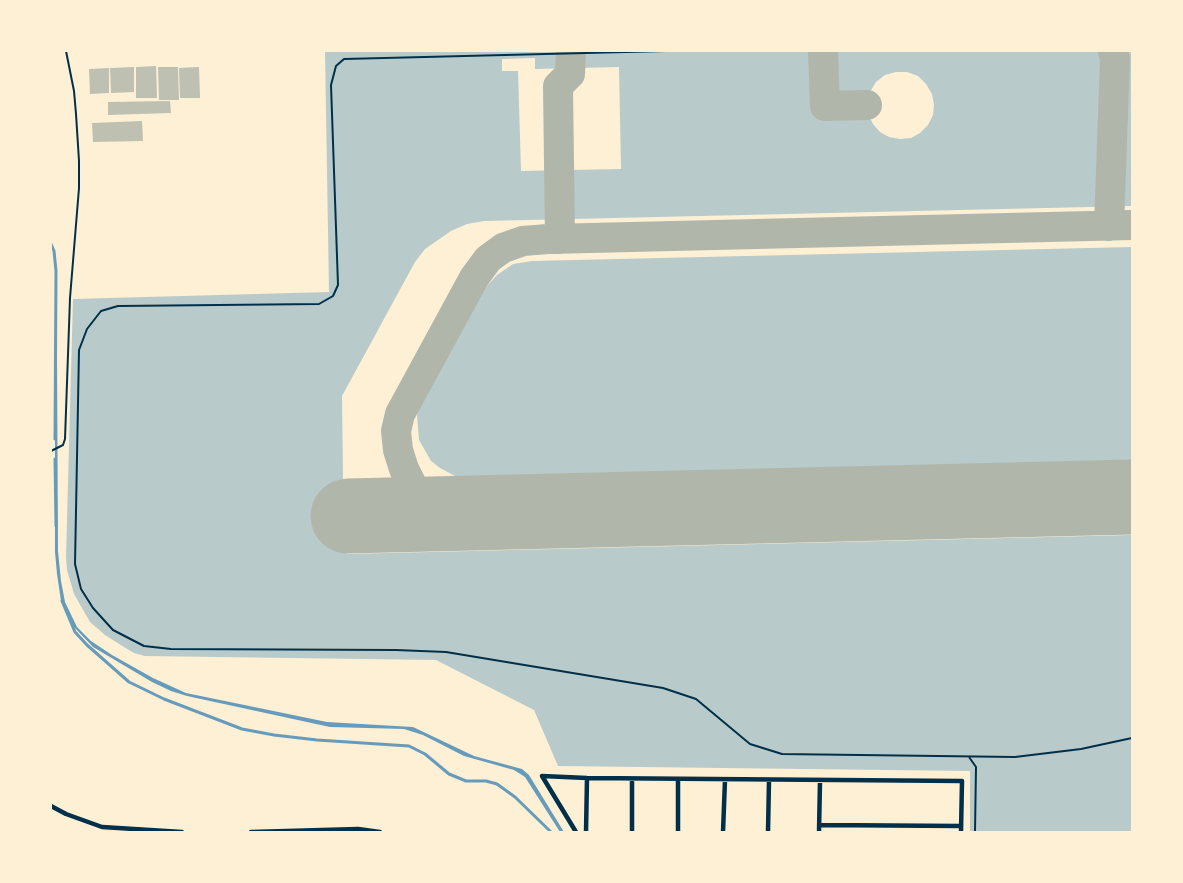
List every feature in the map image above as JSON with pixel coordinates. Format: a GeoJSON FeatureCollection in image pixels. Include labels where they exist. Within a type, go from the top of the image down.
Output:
{"type":"FeatureCollection","features":[{"type":"Feature","properties":{"kind":"street"},"geometry":{"type":"LineString","coordinates":[[576,832],[542,776],[632,779],[962,781],[961,829],[819,825]]}},
{"type":"Feature","properties":{"kind":"street"},"geometry":{"type":"LineString","coordinates":[[586,832],[587,778]]}},
{"type":"Feature","properties":{"kind":"street"},"geometry":{"type":"LineString","coordinates":[[632,779],[632,832]]}},
{"type":"Feature","properties":{"kind":"street"},"geometry":{"type":"LineString","coordinates":[[678,779],[678,832]]}},
{"type":"Feature","properties":{"kind":"street"},"geometry":{"type":"LineString","coordinates":[[723,832],[725,780]]}},
{"type":"Feature","properties":{"kind":"street"},"geometry":{"type":"LineString","coordinates":[[768,832],[769,780]]}},
{"type":"Feature","properties":{"kind":"street"},"geometry":{"type":"LineString","coordinates":[[819,832],[820,781]]}},
{"type":"Feature","properties":{"kind":"street"},"geometry":{"type":"LineString","coordinates":[[51,806],[102,827],[182,832]]}},
{"type":"Feature","properties":{"kind":"street"},"geometry":{"type":"LineString","coordinates":[[251,832],[358,829],[380,832]]}},
{"type":"Feature","properties":{"kind":"lane"},"geometry":{"type":"LineString","coordinates":[[51,450],[63,445],[65,439],[70,298],[79,188],[74,90],[66,51]]}},
{"type":"Feature","properties":{"kind":"lane"},"geometry":{"type":"LineString","coordinates":[[666,51],[344,59],[336,66],[331,85],[338,285],[333,296],[319,304],[118,306],[101,311],[87,329],[79,350],[75,564],[81,589],[93,608],[113,630],[144,646],[171,649],[446,652],[663,688],[696,699],[750,744],[782,754],[1015,757],[1081,749],[1132,738]]}},
{"type":"Feature","properties":{"kind":"lane"},"geometry":{"type":"LineString","coordinates":[[969,757],[976,767],[975,832]]}},
{"type":"Feature","properties":{"kind":"shaded area"},"geometry":{"type":"Polygon","coordinates":[[[325,51],[1132,51],[1132,206],[484,221],[467,224],[451,231],[425,249],[415,262],[342,396],[347,554],[1132,535],[1132,832],[970,832],[970,771],[558,766],[534,710],[436,660],[145,656],[134,653],[105,635],[90,622],[74,594],[67,570],[73,299],[329,292],[325,51]],[[535,58],[502,59],[502,71],[518,71],[521,171],[621,169],[619,67],[535,69],[535,58]],[[907,72],[885,75],[876,82],[867,103],[868,114],[880,132],[889,137],[911,138],[928,125],[933,115],[932,94],[918,76],[907,72]]]}},
{"type":"Feature","properties":{"kind":"shaded area"},"geometry":{"type":"Polygon","coordinates":[[[1132,247],[1132,461],[457,477],[431,461],[419,440],[417,415],[422,401],[485,288],[497,275],[513,264],[532,261],[1132,247]]]}},
{"type":"Feature","properties":{"kind":"water"},"geometry":{"type":"Polygon","coordinates":[[[55,359],[57,359],[58,551],[61,581],[65,602],[77,627],[91,641],[153,678],[186,693],[327,722],[413,727],[474,756],[522,769],[529,775],[564,832],[560,832],[525,777],[514,770],[464,756],[423,735],[404,729],[330,727],[187,696],[152,682],[93,647],[74,627],[61,601],[57,574],[55,359]]]}},
{"type":"Feature","properties":{"kind":"building"},"geometry":{"type":"Polygon","coordinates":[[[156,66],[157,98],[136,98],[136,67],[156,66]]]}},
{"type":"Feature","properties":{"kind":"building"},"geometry":{"type":"Polygon","coordinates":[[[134,67],[134,92],[111,93],[110,68],[134,67]]]}},
{"type":"Feature","properties":{"kind":"building"},"geometry":{"type":"Polygon","coordinates":[[[158,67],[178,67],[179,100],[159,100],[158,67]]]}},
{"type":"Feature","properties":{"kind":"building"},"geometry":{"type":"Polygon","coordinates":[[[199,67],[200,98],[180,98],[179,68],[199,67]]]}},
{"type":"Feature","properties":{"kind":"building"},"geometry":{"type":"Polygon","coordinates":[[[109,68],[109,93],[90,94],[89,69],[109,68]]]}},
{"type":"Feature","properties":{"kind":"building"},"geometry":{"type":"Polygon","coordinates":[[[170,101],[171,113],[108,115],[108,102],[170,101]]]}},
{"type":"Feature","properties":{"kind":"building"},"geometry":{"type":"Polygon","coordinates":[[[142,121],[143,141],[93,142],[92,123],[142,121]]]}},
{"type":"Feature","properties":{"kind":"waterway"},"geometry":{"type":"LineString","coordinates":[[51,244],[56,271],[55,439]]}},
{"type":"Feature","properties":{"kind":"waterway"},"geometry":{"type":"LineString","coordinates":[[55,459],[56,526]]}},
{"type":"Feature","properties":{"kind":"waterway"},"geometry":{"type":"LineString","coordinates":[[62,601],[75,632],[87,645],[129,682],[164,699],[242,729],[317,740],[409,746],[425,754],[449,774],[466,781],[486,781],[497,784],[515,797],[551,832]]}},
{"type":"Feature","properties":{"kind":"taxiway"},"geometry":{"type":"LineString","coordinates":[[560,239],[558,86],[570,74],[571,51]]}},
{"type":"Feature","properties":{"kind":"taxiway"},"geometry":{"type":"LineString","coordinates":[[823,51],[825,106],[867,105]]}},
{"type":"Feature","properties":{"kind":"taxiway"},"geometry":{"type":"LineString","coordinates":[[1109,226],[1115,59],[1113,51]]}},
{"type":"Feature","properties":{"kind":"taxiway"},"geometry":{"type":"LineString","coordinates":[[434,514],[412,485],[404,469],[398,450],[396,431],[400,414],[474,278],[488,259],[503,248],[523,241],[548,239],[1132,225]]}},
{"type":"Feature","properties":{"kind":"runway"},"geometry":{"type":"LineString","coordinates":[[348,516],[1132,497]]}}]}
